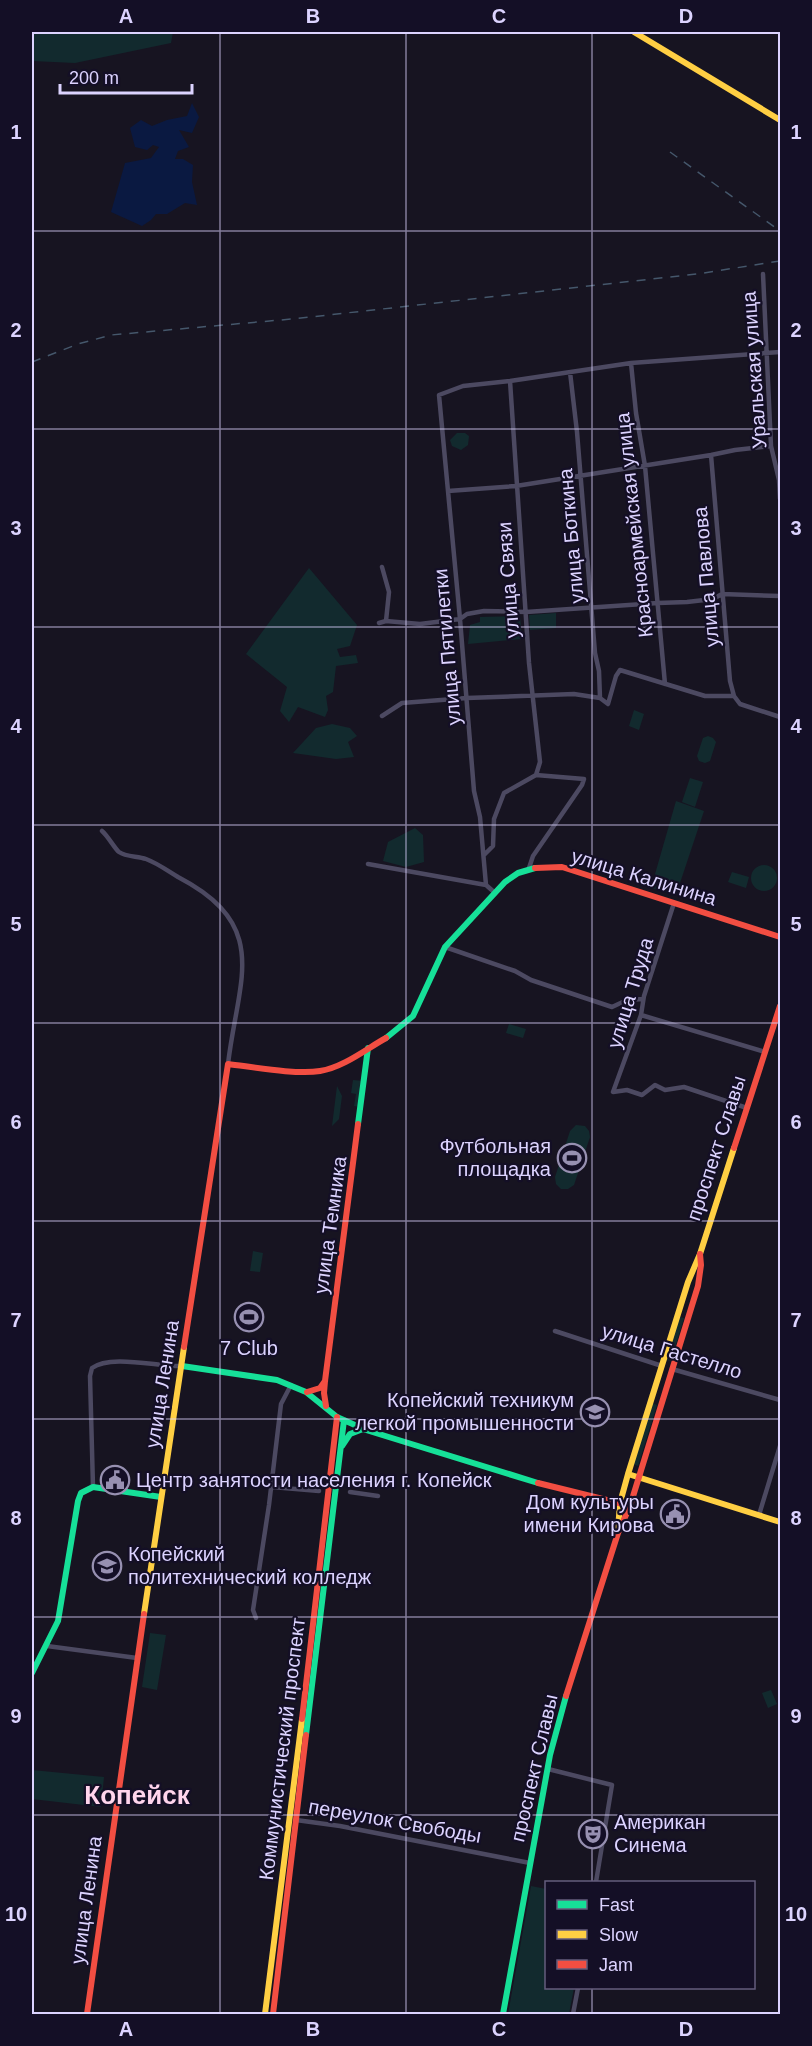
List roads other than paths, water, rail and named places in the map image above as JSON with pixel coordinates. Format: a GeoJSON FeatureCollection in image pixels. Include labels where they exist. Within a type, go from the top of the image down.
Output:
{"type":"FeatureCollection","features":[{"type":"Feature","properties":{"kind":"street"},"geometry":{"type":"LineString","coordinates":[[634,32],[780,120]]}},
{"type":"Feature","properties":{"kind":"street","name":"Уральская улица"},"geometry":{"type":"LineString","coordinates":[[763,274],[771,446],[779,480],[780,499]]}},
{"type":"Feature","properties":{"kind":"street"},"geometry":{"type":"LineString","coordinates":[[510,381],[631,363],[780,352]]}},
{"type":"Feature","properties":{"kind":"street","name":"Красноармейская улица"},"geometry":{"type":"LineString","coordinates":[[631,363],[645,466],[665,684]]}},
{"type":"Feature","properties":{"kind":"street","name":"улица Боткина"},"geometry":{"type":"LineString","coordinates":[[570,372],[600,698]]}},
{"type":"Feature","properties":{"kind":"street","name":"улица Пятилетки"},"geometry":{"type":"LineString","coordinates":[[486,885],[480,817],[474,791],[438,395],[463,386],[510,381]]}},
{"type":"Feature","properties":{"kind":"street","name":"улица Связи"},"geometry":{"type":"LineString","coordinates":[[510,381],[516,486],[540,762],[536,775]]}},
{"type":"Feature","properties":{"kind":"street"},"geometry":{"type":"LineString","coordinates":[[448,491],[516,486],[771,446]]}},
{"type":"Feature","properties":{"kind":"street","name":"улица Павлова"},"geometry":{"type":"LineString","coordinates":[[711,456],[730,681],[734,696]]}},
{"type":"Feature","properties":{"kind":"street"},"geometry":{"type":"LineString","coordinates":[[382,567],[389,592],[386,621]]}},
{"type":"Feature","properties":{"kind":"street"},"geometry":{"type":"LineString","coordinates":[[379,622],[420,624],[460,620],[467,614],[484,611],[592,609],[713,599],[722,594],[780,596]]}},
{"type":"Feature","properties":{"kind":"street"},"geometry":{"type":"LineString","coordinates":[[382,716],[402,703],[467,698],[574,694],[600,698],[608,704],[620,670],[705,696],[734,696],[740,704],[780,717]]}},
{"type":"Feature","properties":{"kind":"street"},"geometry":{"type":"LineString","coordinates":[[484,855],[493,846],[494,819],[504,793],[536,775],[584,779],[533,856],[529,868]]}},
{"type":"Feature","properties":{"kind":"street","name":"улица Ленина"},"geometry":{"type":"LineString","coordinates":[[87,2014],[137,1658],[243,957],[237,931],[224,909],[206,892],[147,859],[120,853],[102,831]]}},
{"type":"Feature","properties":{"kind":"street"},"geometry":{"type":"LineString","coordinates":[[368,864],[486,885],[495,892]]}},
{"type":"Feature","properties":{"kind":"street","name":"улица Калинина"},"geometry":{"type":"LineString","coordinates":[[228,1064],[305,1072],[321,1071],[339,1065],[399,1030],[413,1016],[445,947],[495,892],[511,877],[529,868],[562,867],[780,938]]}},
{"type":"Feature","properties":{"kind":"street","name":"улица Труда"},"geometry":{"type":"LineString","coordinates":[[674,903],[643,999],[641,1015],[613,1092],[627,1090],[642,1095],[655,1085],[665,1090],[684,1087],[747,1108]]}},
{"type":"Feature","properties":{"kind":"street"},"geometry":{"type":"LineString","coordinates":[[445,947],[515,971],[531,980],[612,1007],[627,1000],[643,999]]}},
{"type":"Feature","properties":{"kind":"street","name":"проспект Славы"},"geometry":{"type":"LineString","coordinates":[[618,1533],[620,1503],[628,1474],[688,1282],[700,1254],[780,1006]]}},
{"type":"Feature","properties":{"kind":"street"},"geometry":{"type":"LineString","coordinates":[[641,1015],[765,1052]]}},
{"type":"Feature","properties":{"kind":"street","name":"улица Темника"},"geometry":{"type":"LineString","coordinates":[[326,1407],[325,1381],[369,1048]]}},
{"type":"Feature","properties":{"kind":"street","name":"проспект Славы"},"geometry":{"type":"LineString","coordinates":[[503,2014],[530,1863],[560,1716],[618,1533],[630,1506],[698,1286],[700,1254]]}},
{"type":"Feature","properties":{"kind":"street","name":"улица Гастелло"},"geometry":{"type":"LineString","coordinates":[[555,1331],[662,1366],[780,1400]]}},
{"type":"Feature","properties":{"kind":"street"},"geometry":{"type":"LineString","coordinates":[[93,1486],[90,1376],[92,1368],[98,1364],[133,1361],[269,1379],[291,1385],[306,1392],[340,1418],[364,1428],[525,1480],[630,1506]]}},
{"type":"Feature","properties":{"kind":"street"},"geometry":{"type":"LineString","coordinates":[[306,1392],[315,1391],[325,1381]]}},
{"type":"Feature","properties":{"kind":"street"},"geometry":{"type":"LineString","coordinates":[[256,1617],[253,1610],[272,1487],[281,1404],[291,1385]]}},
{"type":"Feature","properties":{"kind":"street"},"geometry":{"type":"LineString","coordinates":[[651,1401],[661,1404]]}},
{"type":"Feature","properties":{"kind":"street"},"geometry":{"type":"LineString","coordinates":[[316,1625],[340,1448],[340,1418]]}},
{"type":"Feature","properties":{"kind":"street","name":"Коммунистический проспект"},"geometry":{"type":"LineString","coordinates":[[265,2014],[293,1819],[340,1418]]}},
{"type":"Feature","properties":{"kind":"street"},"geometry":{"type":"LineString","coordinates":[[340,1448],[350,1434],[364,1428]]}},
{"type":"Feature","properties":{"kind":"street"},"geometry":{"type":"LineString","coordinates":[[759,1515],[780,1446]]}},
{"type":"Feature","properties":{"kind":"street"},"geometry":{"type":"LineString","coordinates":[[628,1474],[780,1522]]}},
{"type":"Feature","properties":{"kind":"street"},"geometry":{"type":"LineString","coordinates":[[32,1673],[47,1646],[60,1609],[78,1501],[84,1490],[93,1486],[161,1497]]}},
{"type":"Feature","properties":{"kind":"street"},"geometry":{"type":"LineString","coordinates":[[272,1487],[319,1491]]}},
{"type":"Feature","properties":{"kind":"street"},"geometry":{"type":"LineString","coordinates":[[350,1492],[378,1496]]}},
{"type":"Feature","properties":{"kind":"street"},"geometry":{"type":"LineString","coordinates":[[47,1646],[137,1658]]}},
{"type":"Feature","properties":{"kind":"street"},"geometry":{"type":"LineString","coordinates":[[548,1769],[612,1785],[596,1881]]}},
{"type":"Feature","properties":{"kind":"street"},"geometry":{"type":"LineString","coordinates":[[273,2014],[293,1819]]}},
{"type":"Feature","properties":{"kind":"street","name":"переулок Свободы"},"geometry":{"type":"LineString","coordinates":[[293,1819],[348,1827],[530,1863]]}},
{"type":"Feature","properties":{"kind":"street"},"geometry":{"type":"LineString","coordinates":[[573,2014],[578,1989]]}},
{"type":"Feature","properties":{"kind":"water"},"geometry":{"type":"Polygon","coordinates":[[[192,103],[199,117],[192,133],[179,130],[189,147],[178,151],[175,159],[183,159],[193,165],[192,182],[197,205],[185,203],[167,214],[156,214],[142,226],[111,212],[125,163],[151,158],[159,147],[153,145],[147,150],[135,147],[130,128],[141,120],[152,126],[187,116],[192,103]]]}},
{"type":"Feature","properties":{"kind":"railway"},"geometry":{"type":"LineString","coordinates":[[670,152],[780,231]]}},
{"type":"Feature","properties":{"kind":"railway"},"geometry":{"type":"LineString","coordinates":[[32,362],[78,344],[111,335],[292,319],[697,274],[780,261]]}},
{"type":"Feature","properties":{"kind":"place","name":"Футбольная площадка"},"geometry":{"type":"Point","coordinates":[572,1158]}},
{"type":"Feature","properties":{"kind":"place","name":"7 Club"},"geometry":{"type":"Point","coordinates":[249,1317]}},
{"type":"Feature","properties":{"kind":"place","name":"Копейский техникум легкой промышенности"},"geometry":{"type":"Point","coordinates":[595,1412]}},
{"type":"Feature","properties":{"kind":"place","name":"Центр занятости населения г. Копейск"},"geometry":{"type":"Point","coordinates":[115,1480]}},
{"type":"Feature","properties":{"kind":"place","name":"Дом культуры имени Кирова"},"geometry":{"type":"Point","coordinates":[675,1514]}},
{"type":"Feature","properties":{"kind":"place","name":"Копейский политехнический колледж"},"geometry":{"type":"Point","coordinates":[107,1566]}},
{"type":"Feature","properties":{"kind":"place","name":"Американ Синема"},"geometry":{"type":"Point","coordinates":[593,1834]}},
{"type":"Feature","properties":{"kind":"district","name":"Копейск"},"geometry":{"type":"Point","coordinates":[137,1795]}}]}
